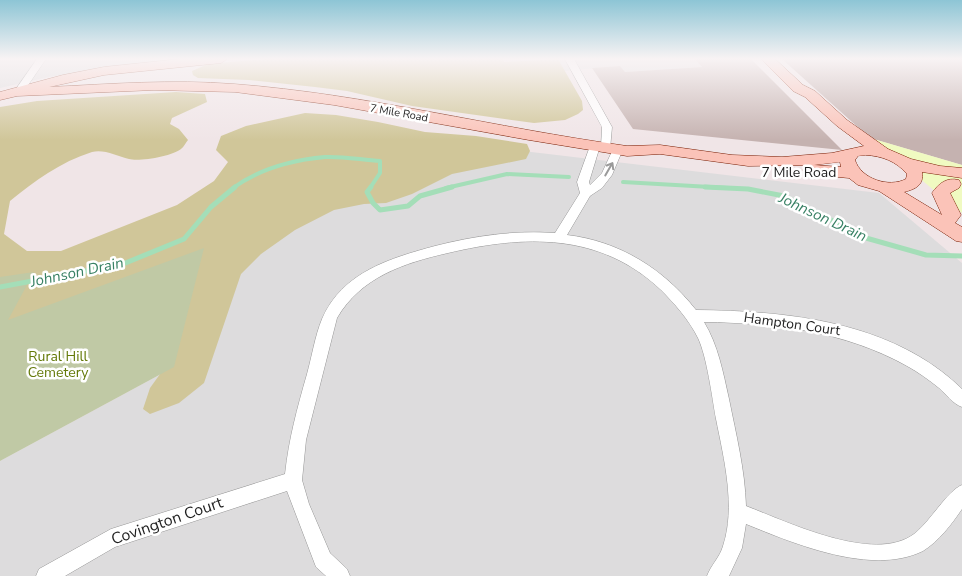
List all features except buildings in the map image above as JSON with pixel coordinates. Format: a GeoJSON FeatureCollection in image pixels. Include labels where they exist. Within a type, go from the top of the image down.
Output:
{"type":"FeatureCollection","features":[{"type":"Feature","properties":{"kind":"street"},"geometry":{"type":"LineString","coordinates":[[19,92],[23,86]]}},
{"type":"Feature","properties":{"kind":"street"},"geometry":{"type":"LineString","coordinates":[[0,96],[37,86]]}},
{"type":"Feature","properties":{"kind":"street","name":"7 Mile Road"},"geometry":{"type":"LineString","coordinates":[[19,92],[163,86],[235,88],[313,98],[612,148],[640,148],[762,162],[851,154],[866,150],[882,152]]}},
{"type":"Feature","properties":{"kind":"street"},"geometry":{"type":"LineString","coordinates":[[559,238],[586,193],[599,186],[614,160],[606,127],[584,86]]}},
{"type":"Feature","properties":{"kind":"street"},"geometry":{"type":"LineString","coordinates":[[796,86],[810,94],[842,123],[882,152],[906,163],[940,171],[959,181]]}},
{"type":"Feature","properties":{"kind":"street"},"geometry":{"type":"LineString","coordinates":[[798,88],[802,96],[852,149],[847,164],[855,174]]}},
{"type":"Feature","properties":{"kind":"street"},"geometry":{"type":"LineString","coordinates":[[586,193],[583,182],[612,148]]}},
{"type":"Feature","properties":{"kind":"street","name":"7 Mile Road"},"geometry":{"type":"LineString","coordinates":[[612,148],[637,157],[751,172],[773,173],[830,170],[855,174],[870,183],[883,187],[945,227],[956,229]]}},
{"type":"Feature","properties":{"kind":"street"},"geometry":{"type":"LineString","coordinates":[[906,163],[915,173],[913,183]]}},
{"type":"Feature","properties":{"kind":"street"},"geometry":{"type":"LineString","coordinates":[[883,187],[897,189],[913,183],[959,181]]}},
{"type":"Feature","properties":{"kind":"street"},"geometry":{"type":"LineString","coordinates":[[956,229],[952,215],[940,193],[945,187],[959,181]]}},
{"type":"Feature","properties":{"kind":"street"},"geometry":{"type":"LineString","coordinates":[[913,183],[956,229]]}},
{"type":"Feature","properties":{"kind":"street"},"geometry":{"type":"LineString","coordinates":[[340,576],[323,560],[300,504],[293,480],[297,440],[329,320],[340,300],[352,288],[376,270],[394,262],[458,245],[517,237],[559,238],[597,245],[629,260],[664,285],[691,316],[707,343],[723,408],[739,512],[735,542],[724,569],[717,576]]}},
{"type":"Feature","properties":{"kind":"street","name":"Hampton Court"},"geometry":{"type":"LineString","coordinates":[[691,316],[738,316],[777,320],[827,327],[852,334],[910,360],[936,376],[962,400]]}},
{"type":"Feature","properties":{"kind":"street","name":"Covington Court"},"geometry":{"type":"LineString","coordinates":[[46,576],[111,539],[293,480]]}},
{"type":"Feature","properties":{"kind":"street"},"geometry":{"type":"LineString","coordinates":[[739,512],[822,544],[874,556],[909,549],[926,536],[962,494]]}},
{"type":"Feature","properties":{"kind":"shaded area"},"geometry":{"type":"Polygon","coordinates":[[[304,86],[573,86],[582,101],[583,110],[565,120],[534,123],[412,106],[347,91],[304,86]]]}},
{"type":"Feature","properties":{"kind":"shaded area"},"geometry":{"type":"Polygon","coordinates":[[[604,86],[778,86],[842,150],[633,129],[604,86]]]}},
{"type":"Feature","properties":{"kind":"shaded area"},"geometry":{"type":"Polygon","coordinates":[[[812,86],[962,86],[962,165],[870,138],[812,86]]]}},
{"type":"Feature","properties":{"kind":"shaded area"},"geometry":{"type":"Polygon","coordinates":[[[176,92],[205,94],[207,102],[172,118],[170,124],[179,129],[188,140],[182,148],[171,154],[148,159],[134,160],[97,151],[69,161],[38,179],[10,201],[4,234],[27,251],[61,251],[177,205],[214,181],[228,162],[216,150],[221,136],[246,126],[305,113],[336,115],[425,132],[476,136],[527,144],[530,151],[526,159],[452,174],[412,194],[386,203],[364,204],[334,210],[295,230],[261,254],[241,274],[204,383],[179,403],[150,414],[143,409],[150,388],[173,356],[0,363],[0,107],[37,101],[176,92]]]}},
{"type":"Feature","properties":{"kind":"shaded area"},"geometry":{"type":"Polygon","coordinates":[[[490,147],[879,193],[962,263],[962,576],[0,576],[0,461],[174,367],[204,248],[490,147]]]}},
{"type":"Feature","properties":{"kind":"green space"},"geometry":{"type":"Polygon","coordinates":[[[870,138],[962,165],[962,213],[870,138]]]}},
{"type":"Feature","properties":{"kind":"green space","name":"Rural Hill Cemetery"},"geometry":{"type":"Polygon","coordinates":[[[204,248],[174,367],[0,461],[0,277],[34,272],[8,320],[204,248]]]}},
{"type":"Feature","properties":{"kind":"waterway","name":"Johnson Drain"},"geometry":{"type":"LineString","coordinates":[[233,188],[243,181],[277,166],[325,157],[380,161],[380,173],[370,188]]}},
{"type":"Feature","properties":{"kind":"waterway","name":"Johnson Drain"},"geometry":{"type":"LineString","coordinates":[[446,188],[507,174],[569,177]]}},
{"type":"Feature","properties":{"kind":"waterway","name":"Johnson Drain"},"geometry":{"type":"LineString","coordinates":[[623,182],[728,188]]}},
{"type":"Feature","properties":{"kind":"waterway","name":"Johnson Drain"},"geometry":{"type":"LineString","coordinates":[[0,287],[123,264],[184,239],[211,207],[235,187]]}},
{"type":"Feature","properties":{"kind":"waterway","name":"Johnson Drain"},"geometry":{"type":"LineString","coordinates":[[371,187],[367,192],[373,203],[380,210],[408,206],[420,196],[452,187]]}},
{"type":"Feature","properties":{"kind":"waterway","name":"Johnson Drain"},"geometry":{"type":"LineString","coordinates":[[705,187],[748,189],[784,196],[866,238],[926,255],[962,256]]}}]}
